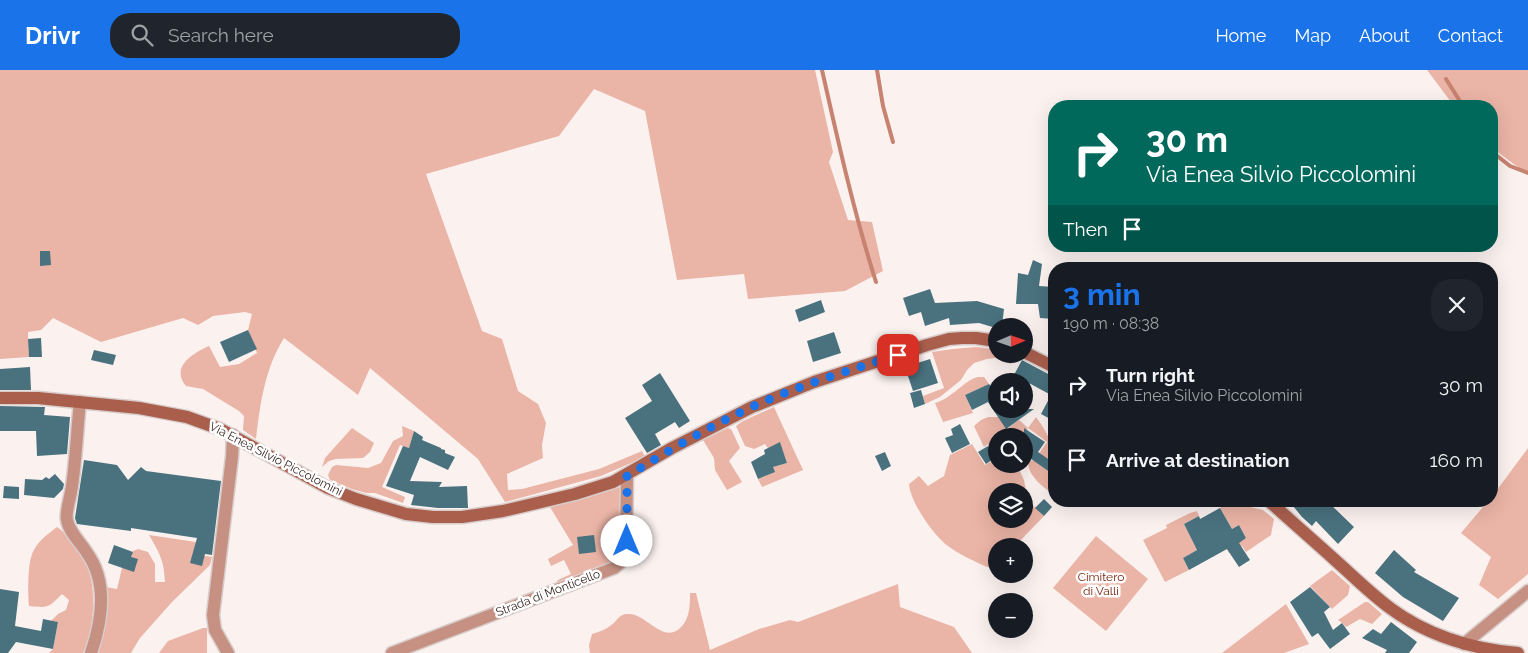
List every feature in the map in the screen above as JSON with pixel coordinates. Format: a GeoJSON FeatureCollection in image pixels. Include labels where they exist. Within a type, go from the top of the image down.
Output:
{"type":"FeatureCollection","features":[{"type":"Feature","properties":{"kind":"main road","name":"Via Enea Silvio Piccolomini"},"geometry":{"type":"LineString","coordinates":[[0,398],[38,398],[80,402],[173,414],[202,421],[232,435],[339,493],[390,510],[424,516],[462,517],[503,511],[613,482],[627,476],[672,448],[730,418],[770,399],[814,382],[942,341],[976,338],[988,340]]}},
{"type":"Feature","properties":{"kind":"main road"},"geometry":{"type":"LineString","coordinates":[[1033,356],[1048,364]]}},
{"type":"Feature","properties":{"kind":"main road"},"geometry":{"type":"LineString","coordinates":[[1276,507],[1391,609],[1427,630],[1464,644],[1488,650],[1518,653]]}},
{"type":"Feature","properties":{"kind":"street"},"geometry":{"type":"LineString","coordinates":[[80,402],[72,484],[66,518],[73,533],[92,562],[100,584],[100,616],[91,653]]}},
{"type":"Feature","properties":{"kind":"street"},"geometry":{"type":"LineString","coordinates":[[228,653],[215,630],[212,615],[232,457],[232,435]]}},
{"type":"Feature","properties":{"kind":"street","name":"Strada di Monticello"},"geometry":{"type":"LineString","coordinates":[[392,653],[614,568],[621,562],[626,553],[627,476]]}},
{"type":"Feature","properties":{"kind":"street"},"geometry":{"type":"LineString","coordinates":[[1464,644],[1528,591]]}},
{"type":"Feature","properties":{"kind":"green space"},"geometry":{"type":"Polygon","coordinates":[[[0,70],[815,70],[833,152],[829,162],[848,220],[872,222],[883,271],[845,291],[748,299],[744,274],[677,280],[645,111],[594,89],[559,136],[426,174],[482,331],[502,339],[518,391],[538,404],[546,423],[542,445],[543,458],[507,474],[508,490],[522,489],[599,469],[642,451],[645,457],[601,476],[505,502],[478,459],[370,368],[358,395],[284,338],[268,374],[256,439],[243,430],[244,416],[239,411],[203,389],[186,386],[181,373],[182,367],[190,357],[209,346],[220,367],[239,364],[257,353],[248,330],[252,314],[245,312],[213,316],[198,325],[183,318],[101,342],[53,318],[41,330],[28,332],[29,357],[0,359],[0,70]]]}},
{"type":"Feature","properties":{"kind":"green space"},"geometry":{"type":"Polygon","coordinates":[[[1427,70],[1528,70],[1528,172],[1519,168],[1498,152],[1498,100],[1450,100],[1427,70]]]}},
{"type":"Feature","properties":{"kind":"green space"},"geometry":{"type":"Polygon","coordinates":[[[988,348],[988,359],[974,363],[961,380],[940,397],[925,404],[923,396],[944,388],[932,352],[953,349],[988,348]]]}},
{"type":"Feature","properties":{"kind":"green space"},"geometry":{"type":"Polygon","coordinates":[[[984,377],[988,384],[965,395],[973,413],[943,422],[935,403],[941,401],[973,379],[984,377]]]}},
{"type":"Feature","properties":{"kind":"green space"},"geometry":{"type":"Polygon","coordinates":[[[774,407],[803,470],[762,487],[758,479],[774,472],[773,467],[787,463],[780,443],[768,448],[765,444],[754,449],[745,446],[736,426],[774,407]]]}},
{"type":"Feature","properties":{"kind":"green space"},"geometry":{"type":"Polygon","coordinates":[[[988,417],[999,418],[1006,428],[988,428],[988,444],[984,447],[974,426],[988,417]]]}},
{"type":"Feature","properties":{"kind":"green space"},"geometry":{"type":"Polygon","coordinates":[[[1036,417],[1048,436],[1048,490],[1032,473],[1033,461],[1047,442],[1033,432],[1033,428],[1028,428],[1036,417]]]}},
{"type":"Feature","properties":{"kind":"green space"},"geometry":{"type":"Polygon","coordinates":[[[1019,420],[1028,428],[1008,428],[1019,420]]]}},
{"type":"Feature","properties":{"kind":"green space"},"geometry":{"type":"Polygon","coordinates":[[[402,426],[414,431],[409,448],[400,445],[382,487],[405,497],[403,503],[375,493],[366,493],[352,489],[330,480],[328,475],[332,467],[336,465],[368,468],[381,463],[393,441],[403,436],[402,426]]]}},
{"type":"Feature","properties":{"kind":"green space"},"geometry":{"type":"Polygon","coordinates":[[[352,428],[374,443],[370,452],[363,458],[329,461],[322,467],[325,458],[352,428]]]}},
{"type":"Feature","properties":{"kind":"green space"},"geometry":{"type":"Polygon","coordinates":[[[728,428],[732,430],[740,448],[729,461],[742,482],[727,490],[715,470],[714,458],[703,440],[728,428]]]}},
{"type":"Feature","properties":{"kind":"green space"},"geometry":{"type":"Polygon","coordinates":[[[972,444],[985,465],[988,463],[988,473],[1021,473],[1025,483],[988,483],[988,528],[1032,528],[1023,538],[988,538],[988,567],[962,555],[942,541],[918,509],[909,484],[919,476],[928,486],[944,476],[950,455],[972,444]]]}},
{"type":"Feature","properties":{"kind":"green space"},"geometry":{"type":"Polygon","coordinates":[[[1528,448],[1528,574],[1498,599],[1479,585],[1491,557],[1461,533],[1483,507],[1498,507],[1498,489],[1528,448]]]}},
{"type":"Feature","properties":{"kind":"green space"},"geometry":{"type":"Polygon","coordinates":[[[624,486],[622,537],[619,538],[619,546],[621,546],[620,560],[557,586],[557,581],[571,574],[564,560],[551,566],[548,559],[573,545],[550,507],[624,486]]]}},
{"type":"Feature","properties":{"kind":"green space"},"geometry":{"type":"Polygon","coordinates":[[[1033,506],[1044,516],[1033,527],[1033,506]]]}},
{"type":"Feature","properties":{"kind":"green space"},"geometry":{"type":"Polygon","coordinates":[[[1250,507],[1263,510],[1274,519],[1271,535],[1246,552],[1242,546],[1229,553],[1227,549],[1246,538],[1239,525],[1232,529],[1220,508],[1250,507]]]}},
{"type":"Feature","properties":{"kind":"green space"},"geometry":{"type":"Polygon","coordinates":[[[1197,511],[1199,516],[1184,524],[1197,550],[1183,558],[1189,570],[1165,582],[1143,540],[1167,528],[1166,525],[1197,511]]]}},
{"type":"Feature","properties":{"kind":"green space"},"geometry":{"type":"Polygon","coordinates":[[[57,527],[84,557],[90,572],[93,596],[92,620],[83,653],[49,653],[53,649],[58,622],[51,621],[58,614],[66,610],[69,600],[62,594],[48,606],[29,606],[28,577],[32,555],[41,540],[57,527]]]}},
{"type":"Feature","properties":{"kind":"green space"},"geometry":{"type":"Polygon","coordinates":[[[149,535],[196,542],[195,554],[212,557],[210,565],[172,602],[140,638],[131,653],[98,653],[105,629],[106,587],[117,589],[122,568],[131,557],[133,551],[138,549],[148,552],[155,564],[155,582],[165,582],[161,557],[149,535]]]}},
{"type":"Feature","properties":{"kind":"green space","name":"Cimitero di Valli"},"geometry":{"type":"Polygon","coordinates":[[[1096,536],[1148,579],[1106,631],[1053,588],[1096,536]]]}},
{"type":"Feature","properties":{"kind":"green space"},"geometry":{"type":"Polygon","coordinates":[[[1332,570],[1350,586],[1348,595],[1332,609],[1310,586],[1332,570]]]}},
{"type":"Feature","properties":{"kind":"green space"},"geometry":{"type":"Polygon","coordinates":[[[898,584],[900,607],[954,627],[972,653],[590,653],[589,645],[592,634],[608,627],[625,614],[635,615],[666,632],[673,632],[679,629],[687,617],[690,593],[696,593],[710,650],[759,629],[790,620],[798,622],[898,584]]]}},
{"type":"Feature","properties":{"kind":"green space"},"geometry":{"type":"Polygon","coordinates":[[[1365,602],[1368,602],[1382,614],[1372,624],[1360,619],[1346,627],[1338,620],[1365,602]]]}},
{"type":"Feature","properties":{"kind":"green space"},"geometry":{"type":"Polygon","coordinates":[[[1286,604],[1309,644],[1284,653],[1222,653],[1286,604]]]}},
{"type":"Feature","properties":{"kind":"green space"},"geometry":{"type":"Polygon","coordinates":[[[207,628],[207,653],[159,653],[168,641],[207,628]]]}},
{"type":"Feature","properties":{"kind":"building"},"geometry":{"type":"Polygon","coordinates":[[[40,251],[50,251],[51,265],[40,266],[40,251]]]}},
{"type":"Feature","properties":{"kind":"building"},"geometry":{"type":"Polygon","coordinates":[[[1033,260],[1042,264],[1039,286],[1048,287],[1048,319],[1040,318],[1038,304],[1016,304],[1018,273],[1028,275],[1033,260]]]}},
{"type":"Feature","properties":{"kind":"building"},"geometry":{"type":"Polygon","coordinates":[[[930,289],[935,303],[977,301],[1004,309],[1003,318],[988,318],[988,326],[979,323],[950,325],[949,318],[925,326],[921,312],[909,316],[903,298],[930,289]]]}},
{"type":"Feature","properties":{"kind":"building"},"geometry":{"type":"Polygon","coordinates":[[[821,300],[825,312],[799,322],[795,310],[821,300]]]}},
{"type":"Feature","properties":{"kind":"building"},"geometry":{"type":"Polygon","coordinates":[[[248,330],[257,349],[229,362],[220,342],[248,330]]]}},
{"type":"Feature","properties":{"kind":"building"},"geometry":{"type":"Polygon","coordinates":[[[834,332],[841,353],[813,362],[807,341],[834,332]]]}},
{"type":"Feature","properties":{"kind":"building"},"geometry":{"type":"Polygon","coordinates":[[[41,338],[42,357],[29,357],[28,339],[41,338]]]}},
{"type":"Feature","properties":{"kind":"building"},"geometry":{"type":"Polygon","coordinates":[[[94,350],[116,355],[113,365],[91,360],[94,350]]]}},
{"type":"Feature","properties":{"kind":"building"},"geometry":{"type":"Polygon","coordinates":[[[930,359],[938,383],[913,391],[905,367],[930,359]]]}},
{"type":"Feature","properties":{"kind":"building"},"geometry":{"type":"Polygon","coordinates":[[[1020,363],[1028,363],[1048,374],[1048,393],[1033,385],[1033,373],[1015,373],[1020,363]]]}},
{"type":"Feature","properties":{"kind":"building"},"geometry":{"type":"Polygon","coordinates":[[[30,367],[31,390],[0,390],[0,369],[30,367]]]}},
{"type":"Feature","properties":{"kind":"building"},"geometry":{"type":"Polygon","coordinates":[[[660,373],[690,421],[679,428],[675,422],[655,434],[661,445],[647,453],[625,418],[652,401],[642,385],[660,373]]]}},
{"type":"Feature","properties":{"kind":"building"},"geometry":{"type":"Polygon","coordinates":[[[988,384],[988,402],[972,410],[965,395],[988,384]]]}},
{"type":"Feature","properties":{"kind":"building"},"geometry":{"type":"Polygon","coordinates":[[[921,390],[925,404],[914,408],[910,393],[921,390]]]}},
{"type":"Feature","properties":{"kind":"building"},"geometry":{"type":"Polygon","coordinates":[[[1048,401],[1048,418],[1041,414],[1048,401]]]}},
{"type":"Feature","properties":{"kind":"building"},"geometry":{"type":"Polygon","coordinates":[[[0,406],[45,407],[44,415],[70,417],[67,454],[37,456],[36,431],[0,431],[0,406]]]}},
{"type":"Feature","properties":{"kind":"building"},"geometry":{"type":"Polygon","coordinates":[[[999,418],[1021,418],[1007,428],[1005,428],[999,418]]]}},
{"type":"Feature","properties":{"kind":"building"},"geometry":{"type":"Polygon","coordinates":[[[960,424],[970,444],[952,453],[945,438],[953,435],[951,429],[960,424]]]}},
{"type":"Feature","properties":{"kind":"building"},"geometry":{"type":"Polygon","coordinates":[[[414,431],[423,437],[422,440],[445,450],[445,453],[455,457],[448,470],[420,457],[410,481],[442,482],[439,487],[467,486],[468,508],[438,508],[411,505],[414,495],[386,486],[403,446],[409,448],[414,431]]]}},
{"type":"Feature","properties":{"kind":"building"},"geometry":{"type":"Polygon","coordinates":[[[1033,434],[1045,442],[1038,452],[1048,459],[1048,471],[1033,460],[1033,434]]]}},
{"type":"Feature","properties":{"kind":"building"},"geometry":{"type":"Polygon","coordinates":[[[780,442],[787,463],[773,467],[775,472],[758,479],[751,462],[765,454],[764,450],[780,442]]]}},
{"type":"Feature","properties":{"kind":"building"},"geometry":{"type":"Polygon","coordinates":[[[988,446],[988,463],[986,464],[978,452],[988,446]]]}},
{"type":"Feature","properties":{"kind":"building"},"geometry":{"type":"Polygon","coordinates":[[[885,452],[891,466],[882,471],[875,456],[885,452]]]}},
{"type":"Feature","properties":{"kind":"building"},"geometry":{"type":"Polygon","coordinates":[[[84,460],[117,465],[128,480],[141,467],[146,471],[221,481],[212,555],[205,554],[202,566],[190,563],[197,538],[131,528],[131,531],[77,524],[75,518],[84,460]]]}},
{"type":"Feature","properties":{"kind":"building"},"geometry":{"type":"Polygon","coordinates":[[[55,474],[64,484],[63,489],[54,498],[24,495],[25,479],[42,480],[46,477],[49,479],[55,474]]]}},
{"type":"Feature","properties":{"kind":"building"},"geometry":{"type":"Polygon","coordinates":[[[4,486],[19,487],[19,499],[3,498],[4,486]]]}},
{"type":"Feature","properties":{"kind":"building"},"geometry":{"type":"Polygon","coordinates":[[[1044,499],[1048,503],[1048,507],[1052,507],[1044,516],[1035,508],[1044,499]]]}},
{"type":"Feature","properties":{"kind":"building"},"geometry":{"type":"Polygon","coordinates":[[[1294,507],[1333,507],[1354,527],[1338,544],[1316,521],[1312,526],[1294,507]]]}},
{"type":"Feature","properties":{"kind":"building"},"geometry":{"type":"Polygon","coordinates":[[[1220,508],[1232,529],[1239,525],[1246,538],[1239,543],[1250,560],[1239,567],[1227,549],[1189,570],[1183,558],[1197,550],[1184,524],[1199,516],[1200,519],[1220,508]]]}},
{"type":"Feature","properties":{"kind":"building"},"geometry":{"type":"Polygon","coordinates":[[[594,535],[596,552],[579,554],[577,537],[594,535]]]}},
{"type":"Feature","properties":{"kind":"building"},"geometry":{"type":"Polygon","coordinates":[[[114,545],[133,552],[131,557],[138,559],[134,572],[108,563],[114,545]]]}},
{"type":"Feature","properties":{"kind":"building"},"geometry":{"type":"Polygon","coordinates":[[[1394,550],[1416,570],[1414,572],[1459,598],[1443,621],[1403,597],[1375,573],[1394,550]]]}},
{"type":"Feature","properties":{"kind":"building"},"geometry":{"type":"Polygon","coordinates":[[[1310,587],[1330,607],[1324,612],[1333,630],[1342,623],[1350,634],[1330,649],[1318,633],[1312,637],[1290,602],[1310,587]]]}},
{"type":"Feature","properties":{"kind":"building"},"geometry":{"type":"Polygon","coordinates":[[[0,589],[19,592],[15,626],[41,631],[43,619],[58,622],[53,649],[16,642],[8,653],[0,653],[0,589]]]}},
{"type":"Feature","properties":{"kind":"building"},"geometry":{"type":"Polygon","coordinates":[[[1391,622],[1417,642],[1409,653],[1385,653],[1387,650],[1362,638],[1373,629],[1381,634],[1391,622]]]}},
{"type":"Feature","properties":{"kind":"waterway"},"geometry":{"type":"LineString","coordinates":[[822,70],[853,203],[876,282]]}},
{"type":"Feature","properties":{"kind":"waterway"},"geometry":{"type":"LineString","coordinates":[[877,70],[883,106],[893,142]]}},
{"type":"Feature","properties":{"kind":"waterway"},"geometry":{"type":"LineString","coordinates":[[1446,79],[1459,100]]}},
{"type":"Feature","properties":{"kind":"waterway"},"geometry":{"type":"LineString","coordinates":[[1498,157],[1510,166],[1528,173]]}},
{"type":"Feature","properties":{"kind":"route"},"geometry":{"type":"LineString","coordinates":[[627,541],[627,476],[672,448],[752,407],[814,382],[898,355]]}}]}
